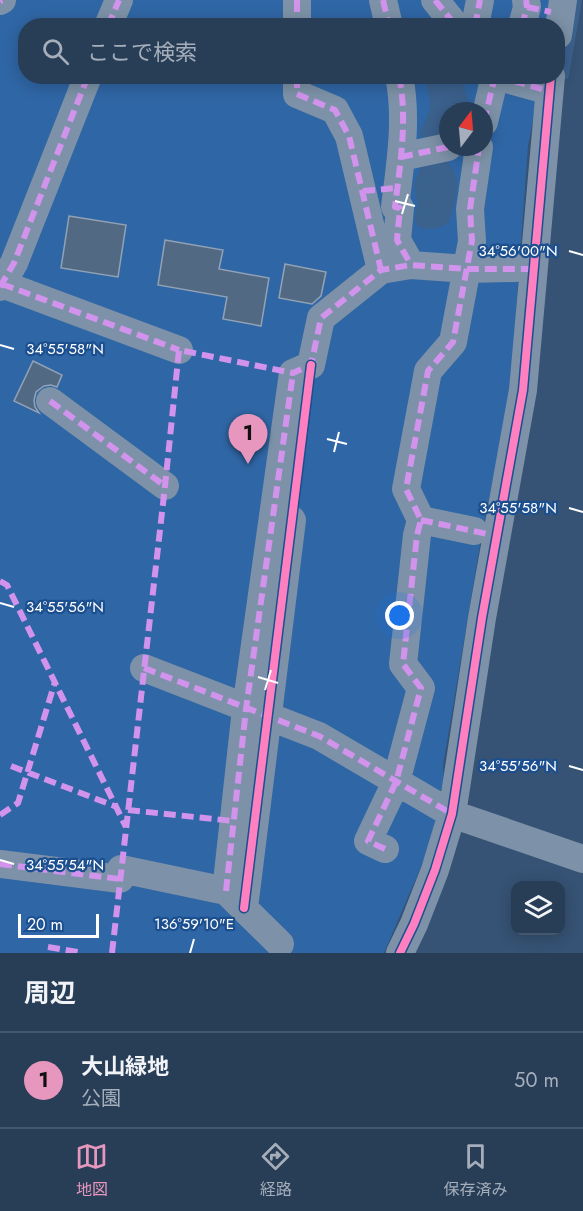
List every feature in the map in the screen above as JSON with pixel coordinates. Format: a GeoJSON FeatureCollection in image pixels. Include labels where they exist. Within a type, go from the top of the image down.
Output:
{"type":"FeatureCollection","features":[{"type":"Feature","properties":{"kind":"street"},"geometry":{"type":"LineString","coordinates":[[111,18],[118,0]]}},
{"type":"Feature","properties":{"kind":"street"},"geometry":{"type":"LineString","coordinates":[[297,0],[297,18]]}},
{"type":"Feature","properties":{"kind":"street"},"geometry":{"type":"LineString","coordinates":[[383,0],[387,18]]}},
{"type":"Feature","properties":{"kind":"street"},"geometry":{"type":"LineString","coordinates":[[435,0],[450,18]]}},
{"type":"Feature","properties":{"kind":"street"},"geometry":{"type":"LineString","coordinates":[[477,18],[480,0]]}},
{"type":"Feature","properties":{"kind":"street"},"geometry":{"type":"LineString","coordinates":[[85,84],[14,263],[1,286],[179,350]]}},
{"type":"Feature","properties":{"kind":"street"},"geometry":{"type":"LineString","coordinates":[[297,84],[297,94],[334,110],[349,136],[381,270]]}},
{"type":"Feature","properties":{"kind":"street"},"geometry":{"type":"LineString","coordinates":[[400,84],[410,155],[399,198],[397,240],[411,265]]}},
{"type":"Feature","properties":{"kind":"street"},"geometry":{"type":"LineString","coordinates":[[489,102],[494,84]]}},
{"type":"Feature","properties":{"kind":"street"},"geometry":{"type":"LineString","coordinates":[[400,953],[435,870],[452,814],[482,618],[524,390],[545,84]]}},
{"type":"Feature","properties":{"kind":"street"},"geometry":{"type":"LineString","coordinates":[[410,155],[439,149]]}},
{"type":"Feature","properties":{"kind":"street"},"geometry":{"type":"LineString","coordinates":[[385,849],[368,841],[396,782],[421,688],[403,664],[417,535],[422,520],[406,489],[428,371],[453,342],[472,241],[470,209],[478,156]]}},
{"type":"Feature","properties":{"kind":"street"},"geometry":{"type":"LineString","coordinates":[[363,191],[399,198]]}},
{"type":"Feature","properties":{"kind":"street"},"geometry":{"type":"LineString","coordinates":[[235,899],[293,373],[311,365],[321,318],[381,270],[411,265],[467,269],[515,268]]}},
{"type":"Feature","properties":{"kind":"street"},"geometry":{"type":"LineString","coordinates":[[50,401],[165,486]]}},
{"type":"Feature","properties":{"kind":"street"},"geometry":{"type":"LineString","coordinates":[[422,520],[474,531]]}},
{"type":"Feature","properties":{"kind":"street"},"geometry":{"type":"LineString","coordinates":[[144,668],[319,736],[452,814],[583,859]]}},
{"type":"Feature","properties":{"kind":"street"},"geometry":{"type":"LineString","coordinates":[[0,860],[121,874],[235,899],[280,944]]}},
{"type":"Feature","properties":{"kind":"shaded area"},"geometry":{"type":"Polygon","coordinates":[[[0,0],[552,0],[550,18],[18,18],[18,84],[540,84],[528,146],[510,396],[482,533],[443,766],[445,795],[435,834],[384,953],[0,953],[0,0]]]}},
{"type":"Feature","properties":{"kind":"shaded area"},"geometry":{"type":"Polygon","coordinates":[[[426,84],[464,84],[468,102],[439,102],[439,156],[446,156],[456,176],[457,184],[452,214],[447,224],[439,228],[425,229],[418,227],[414,219],[418,205],[414,185],[421,167],[423,141],[420,133],[430,109],[426,84]]]}},
{"type":"Feature","properties":{"kind":"building"},"geometry":{"type":"Polygon","coordinates":[[[69,216],[126,225],[118,277],[61,268],[69,216]]]}},
{"type":"Feature","properties":{"kind":"building"},"geometry":{"type":"Polygon","coordinates":[[[165,240],[223,250],[219,269],[269,278],[261,326],[223,319],[227,297],[158,285],[165,240]]]}},
{"type":"Feature","properties":{"kind":"building"},"geometry":{"type":"Polygon","coordinates":[[[285,264],[326,272],[321,296],[312,304],[279,298],[285,264]]]}},
{"type":"Feature","properties":{"kind":"building"},"geometry":{"type":"Polygon","coordinates":[[[33,361],[62,375],[57,387],[44,386],[36,392],[35,407],[39,413],[14,401],[33,361]]]}},
{"type":"Feature","properties":{"kind":"waterway"},"geometry":{"type":"LineString","coordinates":[[565,75],[578,0]]}},
{"type":"Feature","properties":{"kind":"marked path"},"geometry":{"type":"LineString","coordinates":[[111,18],[119,0]]}},
{"type":"Feature","properties":{"kind":"marked path"},"geometry":{"type":"LineString","coordinates":[[297,0],[297,18]]}},
{"type":"Feature","properties":{"kind":"marked path"},"geometry":{"type":"LineString","coordinates":[[383,0],[387,18]]}},
{"type":"Feature","properties":{"kind":"marked path"},"geometry":{"type":"LineString","coordinates":[[435,0],[450,18]]}},
{"type":"Feature","properties":{"kind":"marked path"},"geometry":{"type":"LineString","coordinates":[[477,18],[480,0]]}},
{"type":"Feature","properties":{"kind":"marked path"},"geometry":{"type":"LineString","coordinates":[[524,18],[526,0]]}},
{"type":"Feature","properties":{"kind":"marked path"},"geometry":{"type":"LineString","coordinates":[[527,7],[551,12]]}},
{"type":"Feature","properties":{"kind":"marked path"},"geometry":{"type":"LineString","coordinates":[[0,287],[14,263],[85,84]]}},
{"type":"Feature","properties":{"kind":"marked path"},"geometry":{"type":"LineString","coordinates":[[297,84],[297,94],[335,110],[349,136],[381,270]]}},
{"type":"Feature","properties":{"kind":"marked path"},"geometry":{"type":"LineString","coordinates":[[400,84],[403,125],[395,207],[400,208],[397,240],[411,265]]}},
{"type":"Feature","properties":{"kind":"marked path"},"geometry":{"type":"LineString","coordinates":[[489,102],[493,84]]}},
{"type":"Feature","properties":{"kind":"marked path"},"geometry":{"type":"LineString","coordinates":[[524,84],[549,91]]}},
{"type":"Feature","properties":{"kind":"marked path"},"geometry":{"type":"LineString","coordinates":[[401,157],[439,149]]}},
{"type":"Feature","properties":{"kind":"marked path"},"geometry":{"type":"LineString","coordinates":[[385,849],[368,841],[396,782],[421,688],[403,664],[417,535],[421,520],[406,489],[428,371],[453,342],[472,241],[470,209],[478,156]]}},
{"type":"Feature","properties":{"kind":"marked path"},"geometry":{"type":"LineString","coordinates":[[363,191],[397,188]]}},
{"type":"Feature","properties":{"kind":"marked path"},"geometry":{"type":"LineString","coordinates":[[112,953],[179,350],[293,373],[311,365],[321,318],[381,270],[411,265],[467,269],[535,269]]}},
{"type":"Feature","properties":{"kind":"marked path"},"geometry":{"type":"LineString","coordinates":[[2,284],[179,350]]}},
{"type":"Feature","properties":{"kind":"marked path"},"geometry":{"type":"LineString","coordinates":[[226,891],[246,709],[293,373]]}},
{"type":"Feature","properties":{"kind":"marked path"},"geometry":{"type":"LineString","coordinates":[[50,401],[165,486]]}},
{"type":"Feature","properties":{"kind":"marked path"},"geometry":{"type":"LineString","coordinates":[[421,520],[497,536]]}},
{"type":"Feature","properties":{"kind":"marked path"},"geometry":{"type":"LineString","coordinates":[[0,581],[7,585],[126,827]]}},
{"type":"Feature","properties":{"kind":"marked path"},"geometry":{"type":"LineString","coordinates":[[144,668],[319,736],[452,814]]}},
{"type":"Feature","properties":{"kind":"marked path"},"geometry":{"type":"LineString","coordinates":[[0,815],[18,803],[55,682]]}},
{"type":"Feature","properties":{"kind":"marked path"},"geometry":{"type":"LineString","coordinates":[[11,766],[117,807]]}},
{"type":"Feature","properties":{"kind":"marked path"},"geometry":{"type":"LineString","coordinates":[[128,810],[233,821]]}},
{"type":"Feature","properties":{"kind":"marked path"},"geometry":{"type":"LineString","coordinates":[[0,864],[120,879]]}},
{"type":"Feature","properties":{"kind":"marked path"},"geometry":{"type":"LineString","coordinates":[[48,947],[83,953]]}},
{"type":"Feature","properties":{"kind":"cycle path"},"geometry":{"type":"LineString","coordinates":[[400,953],[435,870],[452,814],[482,618],[523,390],[550,84]]}},
{"type":"Feature","properties":{"kind":"cycle path"},"geometry":{"type":"LineString","coordinates":[[244,908],[311,365]]}},
{"type":"Feature","properties":{"kind":"place","name":"大山緑地"},"geometry":{"type":"Point","coordinates":[248,464]}}]}
